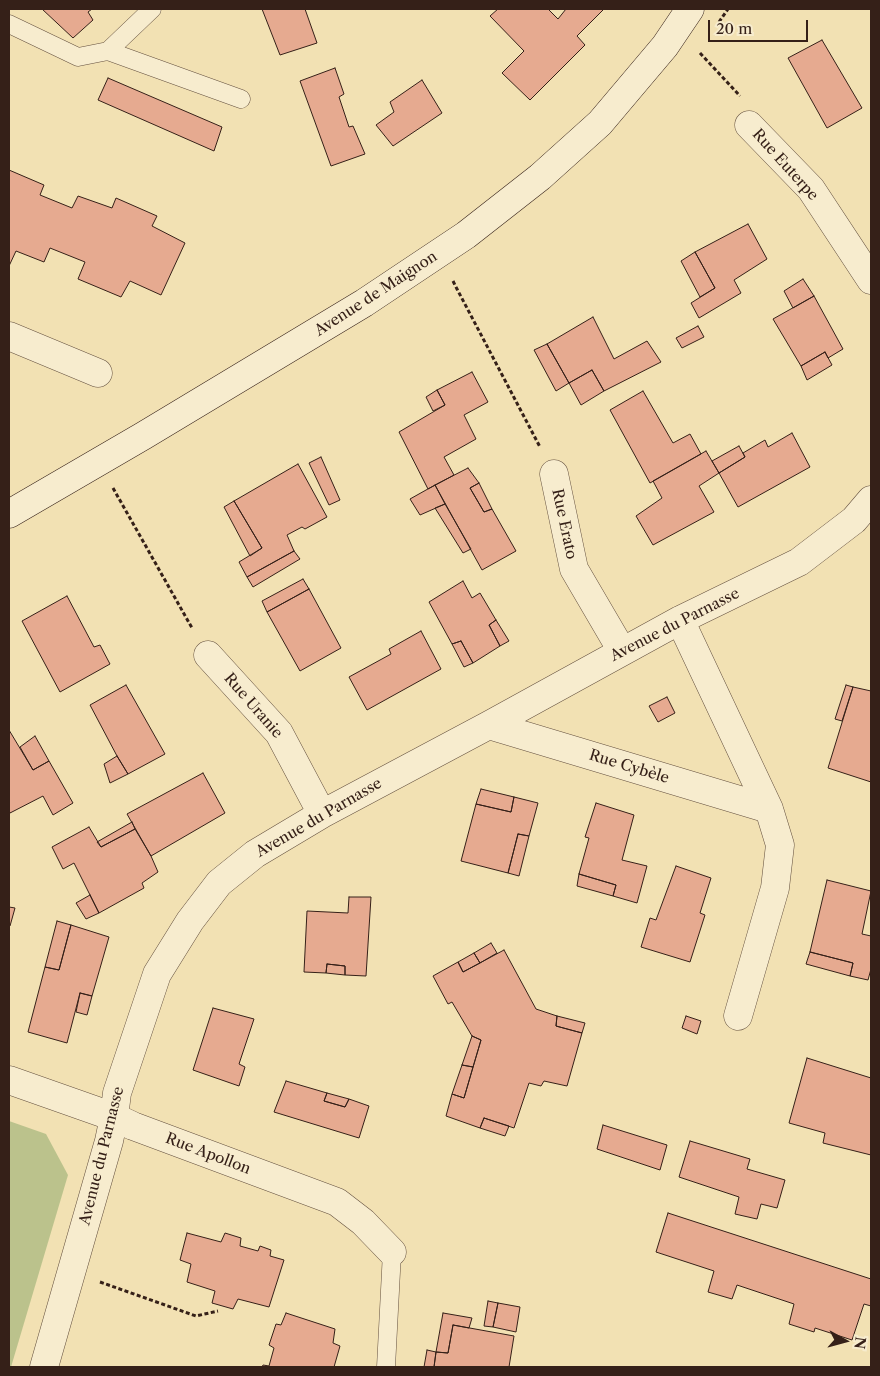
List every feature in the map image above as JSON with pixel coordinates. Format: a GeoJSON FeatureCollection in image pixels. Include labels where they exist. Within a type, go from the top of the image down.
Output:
{"type":"FeatureCollection","features":[{"type":"Feature","properties":{"kind":"street","name":"Avenue de Maignon"},"geometry":{"type":"LineString","coordinates":[[9,514],[160,426],[364,303],[466,235],[540,177],[600,123],[665,46],[690,9]]}},
{"type":"Feature","properties":{"kind":"street","name":"Rue Euterpe"},"geometry":{"type":"LineString","coordinates":[[749,125],[811,189],[871,280]]}},
{"type":"Feature","properties":{"kind":"street"},"geometry":{"type":"LineString","coordinates":[[9,336],[98,373]]}},
{"type":"Feature","properties":{"kind":"street","name":"Rue Erato"},"geometry":{"type":"LineString","coordinates":[[554,474],[574,569],[622,651]]}},
{"type":"Feature","properties":{"kind":"street","name":"Avenue du Parnasse"},"geometry":{"type":"LineString","coordinates":[[44,1367],[109,1141],[117,1093],[157,974],[190,920],[218,883],[255,854],[322,814],[680,620],[800,562],[854,520],[871,500]]}},
{"type":"Feature","properties":{"kind":"street"},"geometry":{"type":"LineString","coordinates":[[680,620],[769,809],[780,846],[775,888],[738,1016]]}},
{"type":"Feature","properties":{"kind":"street","name":"Rue Uranie"},"geometry":{"type":"LineString","coordinates":[[208,655],[279,733],[322,814]]}},
{"type":"Feature","properties":{"kind":"street","name":"Rue Cybèle"},"geometry":{"type":"LineString","coordinates":[[489,725],[769,809]]}},
{"type":"Feature","properties":{"kind":"street","name":"Rue Apollon"},"geometry":{"type":"LineString","coordinates":[[9,1080],[114,1117],[337,1202],[364,1222],[392,1252]]}},
{"type":"Feature","properties":{"kind":"lane"},"geometry":{"type":"LineString","coordinates":[[108,51],[152,9]]}},
{"type":"Feature","properties":{"kind":"lane"},"geometry":{"type":"LineString","coordinates":[[9,24],[78,57],[108,51],[241,99]]}},
{"type":"Feature","properties":{"kind":"lane"},"geometry":{"type":"LineString","coordinates":[[386,1367],[392,1252]]}},
{"type":"Feature","properties":{"kind":"path"},"geometry":{"type":"LineString","coordinates":[[700,53],[745,102],[749,125]]}},
{"type":"Feature","properties":{"kind":"path"},"geometry":{"type":"LineString","coordinates":[[453,280],[554,474]]}},
{"type":"Feature","properties":{"kind":"path"},"geometry":{"type":"LineString","coordinates":[[113,488],[208,655]]}},
{"type":"Feature","properties":{"kind":"path"},"geometry":{"type":"LineString","coordinates":[[97,1280],[196,1316],[218,1311]]}},
{"type":"Feature","properties":{"kind":"green space"},"geometry":{"type":"Polygon","coordinates":[[[9,1121],[46,1134],[68,1175],[11,1367],[9,1367],[9,1121]]]}},
{"type":"Feature","properties":{"kind":"building"},"geometry":{"type":"Polygon","coordinates":[[[42,9],[92,9],[88,12],[93,20],[73,38],[42,9]]]}},
{"type":"Feature","properties":{"kind":"building"},"geometry":{"type":"Polygon","coordinates":[[[262,9],[305,9],[317,43],[280,55],[262,9]]]}},
{"type":"Feature","properties":{"kind":"building"},"geometry":{"type":"Polygon","coordinates":[[[498,9],[548,9],[558,19],[566,9],[604,9],[577,36],[585,45],[530,100],[502,73],[524,51],[490,16],[498,9]]]}},
{"type":"Feature","properties":{"kind":"building"},"geometry":{"type":"Polygon","coordinates":[[[822,40],[862,108],[827,128],[788,58],[822,40]]]}},
{"type":"Feature","properties":{"kind":"building"},"geometry":{"type":"Polygon","coordinates":[[[335,68],[344,94],[339,97],[349,127],[353,126],[365,154],[331,166],[300,81],[335,68]]]}},
{"type":"Feature","properties":{"kind":"building"},"geometry":{"type":"Polygon","coordinates":[[[108,78],[222,127],[214,151],[98,100],[108,78]]]}},
{"type":"Feature","properties":{"kind":"building"},"geometry":{"type":"Polygon","coordinates":[[[422,80],[442,113],[393,146],[376,125],[394,112],[390,102],[422,80]]]}},
{"type":"Feature","properties":{"kind":"building"},"geometry":{"type":"Polygon","coordinates":[[[9,170],[44,185],[40,195],[72,208],[78,196],[112,208],[116,198],[157,216],[152,226],[185,243],[161,295],[130,281],[121,297],[78,279],[85,262],[50,248],[44,262],[16,251],[9,266],[9,170]]]}},
{"type":"Feature","properties":{"kind":"building"},"geometry":{"type":"Polygon","coordinates":[[[748,224],[767,259],[734,280],[741,293],[699,318],[691,303],[715,288],[695,252],[748,224]]]}},
{"type":"Feature","properties":{"kind":"building"},"geometry":{"type":"Polygon","coordinates":[[[695,252],[715,288],[700,297],[681,261],[695,252]]]}},
{"type":"Feature","properties":{"kind":"building"},"geometry":{"type":"Polygon","coordinates":[[[803,279],[814,296],[793,308],[784,291],[803,279]]]}},
{"type":"Feature","properties":{"kind":"building"},"geometry":{"type":"Polygon","coordinates":[[[814,296],[843,349],[828,358],[825,352],[801,366],[773,319],[814,296]]]}},
{"type":"Feature","properties":{"kind":"building"},"geometry":{"type":"Polygon","coordinates":[[[593,317],[614,359],[647,341],[661,362],[604,391],[592,370],[569,383],[547,344],[593,317]]]}},
{"type":"Feature","properties":{"kind":"building"},"geometry":{"type":"Polygon","coordinates":[[[698,326],[704,337],[682,348],[676,338],[698,326]]]}},
{"type":"Feature","properties":{"kind":"building"},"geometry":{"type":"Polygon","coordinates":[[[547,344],[569,383],[556,391],[534,350],[547,344]]]}},
{"type":"Feature","properties":{"kind":"building"},"geometry":{"type":"Polygon","coordinates":[[[825,352],[832,365],[807,380],[801,366],[825,352]]]}},
{"type":"Feature","properties":{"kind":"building"},"geometry":{"type":"Polygon","coordinates":[[[592,370],[604,391],[581,405],[569,383],[592,370]]]}},
{"type":"Feature","properties":{"kind":"building"},"geometry":{"type":"Polygon","coordinates":[[[472,372],[488,402],[464,415],[476,439],[444,457],[454,475],[428,489],[399,432],[445,405],[437,390],[472,372]]]}},
{"type":"Feature","properties":{"kind":"building"},"geometry":{"type":"Polygon","coordinates":[[[437,390],[445,405],[433,411],[426,397],[437,390]]]}},
{"type":"Feature","properties":{"kind":"building"},"geometry":{"type":"Polygon","coordinates":[[[643,391],[673,443],[690,434],[701,454],[650,483],[610,410],[643,391]]]}},
{"type":"Feature","properties":{"kind":"building"},"geometry":{"type":"Polygon","coordinates":[[[792,433],[810,467],[738,507],[719,473],[745,457],[743,453],[765,440],[768,447],[792,433]]]}},
{"type":"Feature","properties":{"kind":"building"},"geometry":{"type":"Polygon","coordinates":[[[739,446],[745,457],[719,473],[712,461],[739,446]]]}},
{"type":"Feature","properties":{"kind":"building"},"geometry":{"type":"Polygon","coordinates":[[[706,451],[719,473],[699,486],[714,512],[653,545],[636,516],[662,498],[653,481],[706,451]]]}},
{"type":"Feature","properties":{"kind":"building"},"geometry":{"type":"Polygon","coordinates":[[[321,457],[340,500],[329,505],[309,463],[321,457]]]}},
{"type":"Feature","properties":{"kind":"building"},"geometry":{"type":"Polygon","coordinates":[[[298,464],[327,517],[305,529],[302,527],[287,535],[294,551],[247,577],[239,562],[262,548],[234,501],[298,464]]]}},
{"type":"Feature","properties":{"kind":"building"},"geometry":{"type":"Polygon","coordinates":[[[468,468],[479,483],[470,488],[484,512],[492,509],[516,551],[482,570],[435,485],[468,468]]]}},
{"type":"Feature","properties":{"kind":"building"},"geometry":{"type":"Polygon","coordinates":[[[479,483],[492,509],[484,512],[470,488],[479,483]]]}},
{"type":"Feature","properties":{"kind":"building"},"geometry":{"type":"Polygon","coordinates":[[[435,485],[445,504],[420,515],[410,499],[435,485]]]}},
{"type":"Feature","properties":{"kind":"building"},"geometry":{"type":"Polygon","coordinates":[[[234,501],[262,548],[250,556],[224,507],[234,501]]]}},
{"type":"Feature","properties":{"kind":"building"},"geometry":{"type":"Polygon","coordinates":[[[445,504],[471,549],[463,553],[435,508],[445,504]]]}},
{"type":"Feature","properties":{"kind":"building"},"geometry":{"type":"Polygon","coordinates":[[[294,551],[300,559],[253,587],[247,577],[294,551]]]}},
{"type":"Feature","properties":{"kind":"building"},"geometry":{"type":"Polygon","coordinates":[[[303,579],[309,589],[267,612],[262,601],[303,579]]]}},
{"type":"Feature","properties":{"kind":"building"},"geometry":{"type":"Polygon","coordinates":[[[463,581],[472,598],[480,593],[496,620],[489,625],[500,646],[473,663],[461,641],[452,644],[429,602],[463,581]]]}},
{"type":"Feature","properties":{"kind":"building"},"geometry":{"type":"Polygon","coordinates":[[[309,589],[341,648],[300,671],[267,612],[309,589]]]}},
{"type":"Feature","properties":{"kind":"building"},"geometry":{"type":"Polygon","coordinates":[[[67,596],[94,647],[100,645],[110,664],[60,692],[22,621],[67,596]]]}},
{"type":"Feature","properties":{"kind":"building"},"geometry":{"type":"Polygon","coordinates":[[[496,620],[509,641],[500,646],[489,625],[496,620]]]}},
{"type":"Feature","properties":{"kind":"building"},"geometry":{"type":"Polygon","coordinates":[[[421,631],[441,669],[367,710],[349,677],[391,654],[389,649],[421,631]]]}},
{"type":"Feature","properties":{"kind":"building"},"geometry":{"type":"Polygon","coordinates":[[[461,641],[473,663],[464,667],[452,644],[461,641]]]}},
{"type":"Feature","properties":{"kind":"building"},"geometry":{"type":"Polygon","coordinates":[[[126,685],[165,754],[128,774],[90,705],[126,685]]]}},
{"type":"Feature","properties":{"kind":"building"},"geometry":{"type":"Polygon","coordinates":[[[846,685],[853,687],[842,721],[835,719],[846,685]]]}},
{"type":"Feature","properties":{"kind":"building"},"geometry":{"type":"Polygon","coordinates":[[[853,687],[871,691],[871,782],[828,768],[853,687]]]}},
{"type":"Feature","properties":{"kind":"building"},"geometry":{"type":"Polygon","coordinates":[[[667,697],[675,713],[658,722],[649,706],[667,697]]]}},
{"type":"Feature","properties":{"kind":"building"},"geometry":{"type":"Polygon","coordinates":[[[9,730],[33,770],[49,761],[73,803],[53,815],[43,796],[10,813],[9,730]]]}},
{"type":"Feature","properties":{"kind":"building"},"geometry":{"type":"Polygon","coordinates":[[[35,736],[49,761],[33,770],[20,747],[35,736]]]}},
{"type":"Feature","properties":{"kind":"building"},"geometry":{"type":"Polygon","coordinates":[[[117,756],[128,774],[110,783],[104,764],[117,756]]]}},
{"type":"Feature","properties":{"kind":"building"},"geometry":{"type":"Polygon","coordinates":[[[203,773],[225,813],[151,856],[127,814],[203,773]]]}},
{"type":"Feature","properties":{"kind":"building"},"geometry":{"type":"Polygon","coordinates":[[[481,789],[514,797],[511,812],[476,804],[481,789]]]}},
{"type":"Feature","properties":{"kind":"building"},"geometry":{"type":"Polygon","coordinates":[[[514,797],[538,803],[529,836],[518,834],[508,873],[461,861],[476,804],[511,812],[514,797]]]}},
{"type":"Feature","properties":{"kind":"building"},"geometry":{"type":"Polygon","coordinates":[[[596,803],[634,815],[622,860],[647,866],[637,903],[613,896],[616,885],[579,874],[589,838],[585,837],[596,803]]]}},
{"type":"Feature","properties":{"kind":"building"},"geometry":{"type":"Polygon","coordinates":[[[132,822],[135,829],[101,847],[97,842],[132,822]]]}},
{"type":"Feature","properties":{"kind":"building"},"geometry":{"type":"Polygon","coordinates":[[[89,827],[101,847],[135,829],[158,872],[142,883],[144,888],[99,913],[74,863],[63,869],[52,847],[89,827]]]}},
{"type":"Feature","properties":{"kind":"building"},"geometry":{"type":"Polygon","coordinates":[[[518,834],[529,836],[519,876],[508,873],[518,834]]]}},
{"type":"Feature","properties":{"kind":"building"},"geometry":{"type":"Polygon","coordinates":[[[676,866],[711,878],[700,913],[705,915],[690,962],[641,947],[650,918],[656,920],[676,866]]]}},
{"type":"Feature","properties":{"kind":"building"},"geometry":{"type":"Polygon","coordinates":[[[579,874],[616,885],[613,896],[577,886],[579,874]]]}},
{"type":"Feature","properties":{"kind":"building"},"geometry":{"type":"Polygon","coordinates":[[[827,880],[871,891],[862,934],[871,936],[871,969],[868,980],[850,976],[853,963],[810,952],[827,880]]]}},
{"type":"Feature","properties":{"kind":"building"},"geometry":{"type":"Polygon","coordinates":[[[90,895],[99,913],[86,919],[76,903],[90,895]]]}},
{"type":"Feature","properties":{"kind":"building"},"geometry":{"type":"Polygon","coordinates":[[[349,897],[371,897],[366,976],[345,975],[345,966],[327,964],[326,973],[304,972],[307,911],[348,913],[349,897]]]}},
{"type":"Feature","properties":{"kind":"building"},"geometry":{"type":"Polygon","coordinates":[[[9,907],[15,908],[10,926],[9,926],[9,907]]]}},
{"type":"Feature","properties":{"kind":"building"},"geometry":{"type":"Polygon","coordinates":[[[57,921],[71,925],[59,970],[45,967],[57,921]]]}},
{"type":"Feature","properties":{"kind":"building"},"geometry":{"type":"Polygon","coordinates":[[[71,925],[109,937],[92,996],[80,993],[67,1043],[28,1032],[45,967],[59,970],[71,925]]]}},
{"type":"Feature","properties":{"kind":"building"},"geometry":{"type":"Polygon","coordinates":[[[491,943],[497,953],[480,963],[474,953],[491,943]]]}},
{"type":"Feature","properties":{"kind":"building"},"geometry":{"type":"Polygon","coordinates":[[[504,950],[536,1009],[557,1016],[556,1026],[582,1033],[567,1086],[544,1081],[541,1086],[529,1083],[514,1128],[484,1118],[480,1128],[446,1116],[452,1094],[464,1098],[481,1040],[472,1036],[452,1002],[448,1004],[433,976],[458,962],[463,972],[504,950]]]}},
{"type":"Feature","properties":{"kind":"building"},"geometry":{"type":"Polygon","coordinates":[[[810,952],[853,963],[850,976],[806,964],[810,952]]]}},
{"type":"Feature","properties":{"kind":"building"},"geometry":{"type":"Polygon","coordinates":[[[474,953],[480,963],[463,972],[458,962],[474,953]]]}},
{"type":"Feature","properties":{"kind":"building"},"geometry":{"type":"Polygon","coordinates":[[[327,964],[345,966],[345,975],[326,973],[327,964]]]}},
{"type":"Feature","properties":{"kind":"building"},"geometry":{"type":"Polygon","coordinates":[[[80,993],[92,996],[87,1015],[76,1012],[80,993]]]}},
{"type":"Feature","properties":{"kind":"building"},"geometry":{"type":"Polygon","coordinates":[[[213,1008],[254,1019],[239,1064],[245,1067],[239,1086],[193,1070],[213,1008]]]}},
{"type":"Feature","properties":{"kind":"building"},"geometry":{"type":"Polygon","coordinates":[[[557,1016],[585,1023],[582,1033],[556,1026],[557,1016]]]}},
{"type":"Feature","properties":{"kind":"building"},"geometry":{"type":"Polygon","coordinates":[[[686,1016],[701,1021],[697,1034],[682,1028],[686,1016]]]}},
{"type":"Feature","properties":{"kind":"building"},"geometry":{"type":"Polygon","coordinates":[[[472,1036],[481,1040],[473,1067],[462,1065],[472,1036]]]}},
{"type":"Feature","properties":{"kind":"building"},"geometry":{"type":"Polygon","coordinates":[[[807,1058],[871,1078],[871,1155],[823,1143],[825,1133],[789,1123],[807,1058]]]}},
{"type":"Feature","properties":{"kind":"building"},"geometry":{"type":"Polygon","coordinates":[[[462,1065],[473,1067],[464,1098],[452,1094],[462,1065]]]}},
{"type":"Feature","properties":{"kind":"building"},"geometry":{"type":"Polygon","coordinates":[[[286,1081],[327,1093],[324,1101],[345,1107],[349,1099],[369,1106],[359,1138],[274,1112],[286,1081]]]}},
{"type":"Feature","properties":{"kind":"building"},"geometry":{"type":"Polygon","coordinates":[[[327,1093],[349,1099],[345,1107],[324,1101],[327,1093]]]}},
{"type":"Feature","properties":{"kind":"building"},"geometry":{"type":"Polygon","coordinates":[[[484,1118],[509,1126],[505,1136],[480,1128],[484,1118]]]}},
{"type":"Feature","properties":{"kind":"building"},"geometry":{"type":"Polygon","coordinates":[[[603,1125],[667,1145],[660,1170],[597,1149],[603,1125]]]}},
{"type":"Feature","properties":{"kind":"building"},"geometry":{"type":"Polygon","coordinates":[[[690,1141],[750,1159],[747,1169],[785,1180],[777,1208],[761,1204],[757,1219],[735,1214],[739,1197],[679,1177],[690,1141]]]}},
{"type":"Feature","properties":{"kind":"building"},"geometry":{"type":"Polygon","coordinates":[[[668,1213],[871,1279],[871,1306],[864,1304],[852,1340],[815,1328],[814,1332],[789,1324],[794,1304],[737,1285],[732,1299],[708,1292],[714,1271],[656,1252],[668,1213]]]}},
{"type":"Feature","properties":{"kind":"building"},"geometry":{"type":"Polygon","coordinates":[[[187,1233],[221,1242],[225,1233],[241,1238],[240,1246],[258,1251],[260,1246],[271,1250],[270,1256],[284,1260],[269,1307],[238,1299],[233,1309],[212,1303],[215,1291],[187,1282],[191,1264],[180,1260],[187,1233]]]}},
{"type":"Feature","properties":{"kind":"building"},"geometry":{"type":"Polygon","coordinates":[[[488,1301],[498,1303],[493,1327],[484,1326],[488,1301]]]}},
{"type":"Feature","properties":{"kind":"building"},"geometry":{"type":"Polygon","coordinates":[[[498,1303],[520,1307],[516,1332],[493,1327],[498,1303]]]}},
{"type":"Feature","properties":{"kind":"building"},"geometry":{"type":"Polygon","coordinates":[[[286,1313],[335,1329],[333,1343],[340,1346],[334,1367],[262,1367],[263,1365],[269,1366],[274,1348],[269,1345],[276,1324],[281,1325],[286,1313]]]}},
{"type":"Feature","properties":{"kind":"building"},"geometry":{"type":"Polygon","coordinates":[[[443,1313],[472,1318],[469,1328],[453,1325],[448,1353],[436,1352],[443,1313]]]}},
{"type":"Feature","properties":{"kind":"building"},"geometry":{"type":"Polygon","coordinates":[[[453,1325],[514,1336],[509,1367],[434,1367],[436,1352],[448,1353],[453,1325]]]}},
{"type":"Feature","properties":{"kind":"building"},"geometry":{"type":"Polygon","coordinates":[[[427,1350],[436,1352],[434,1367],[424,1367],[427,1350]]]}}]}
